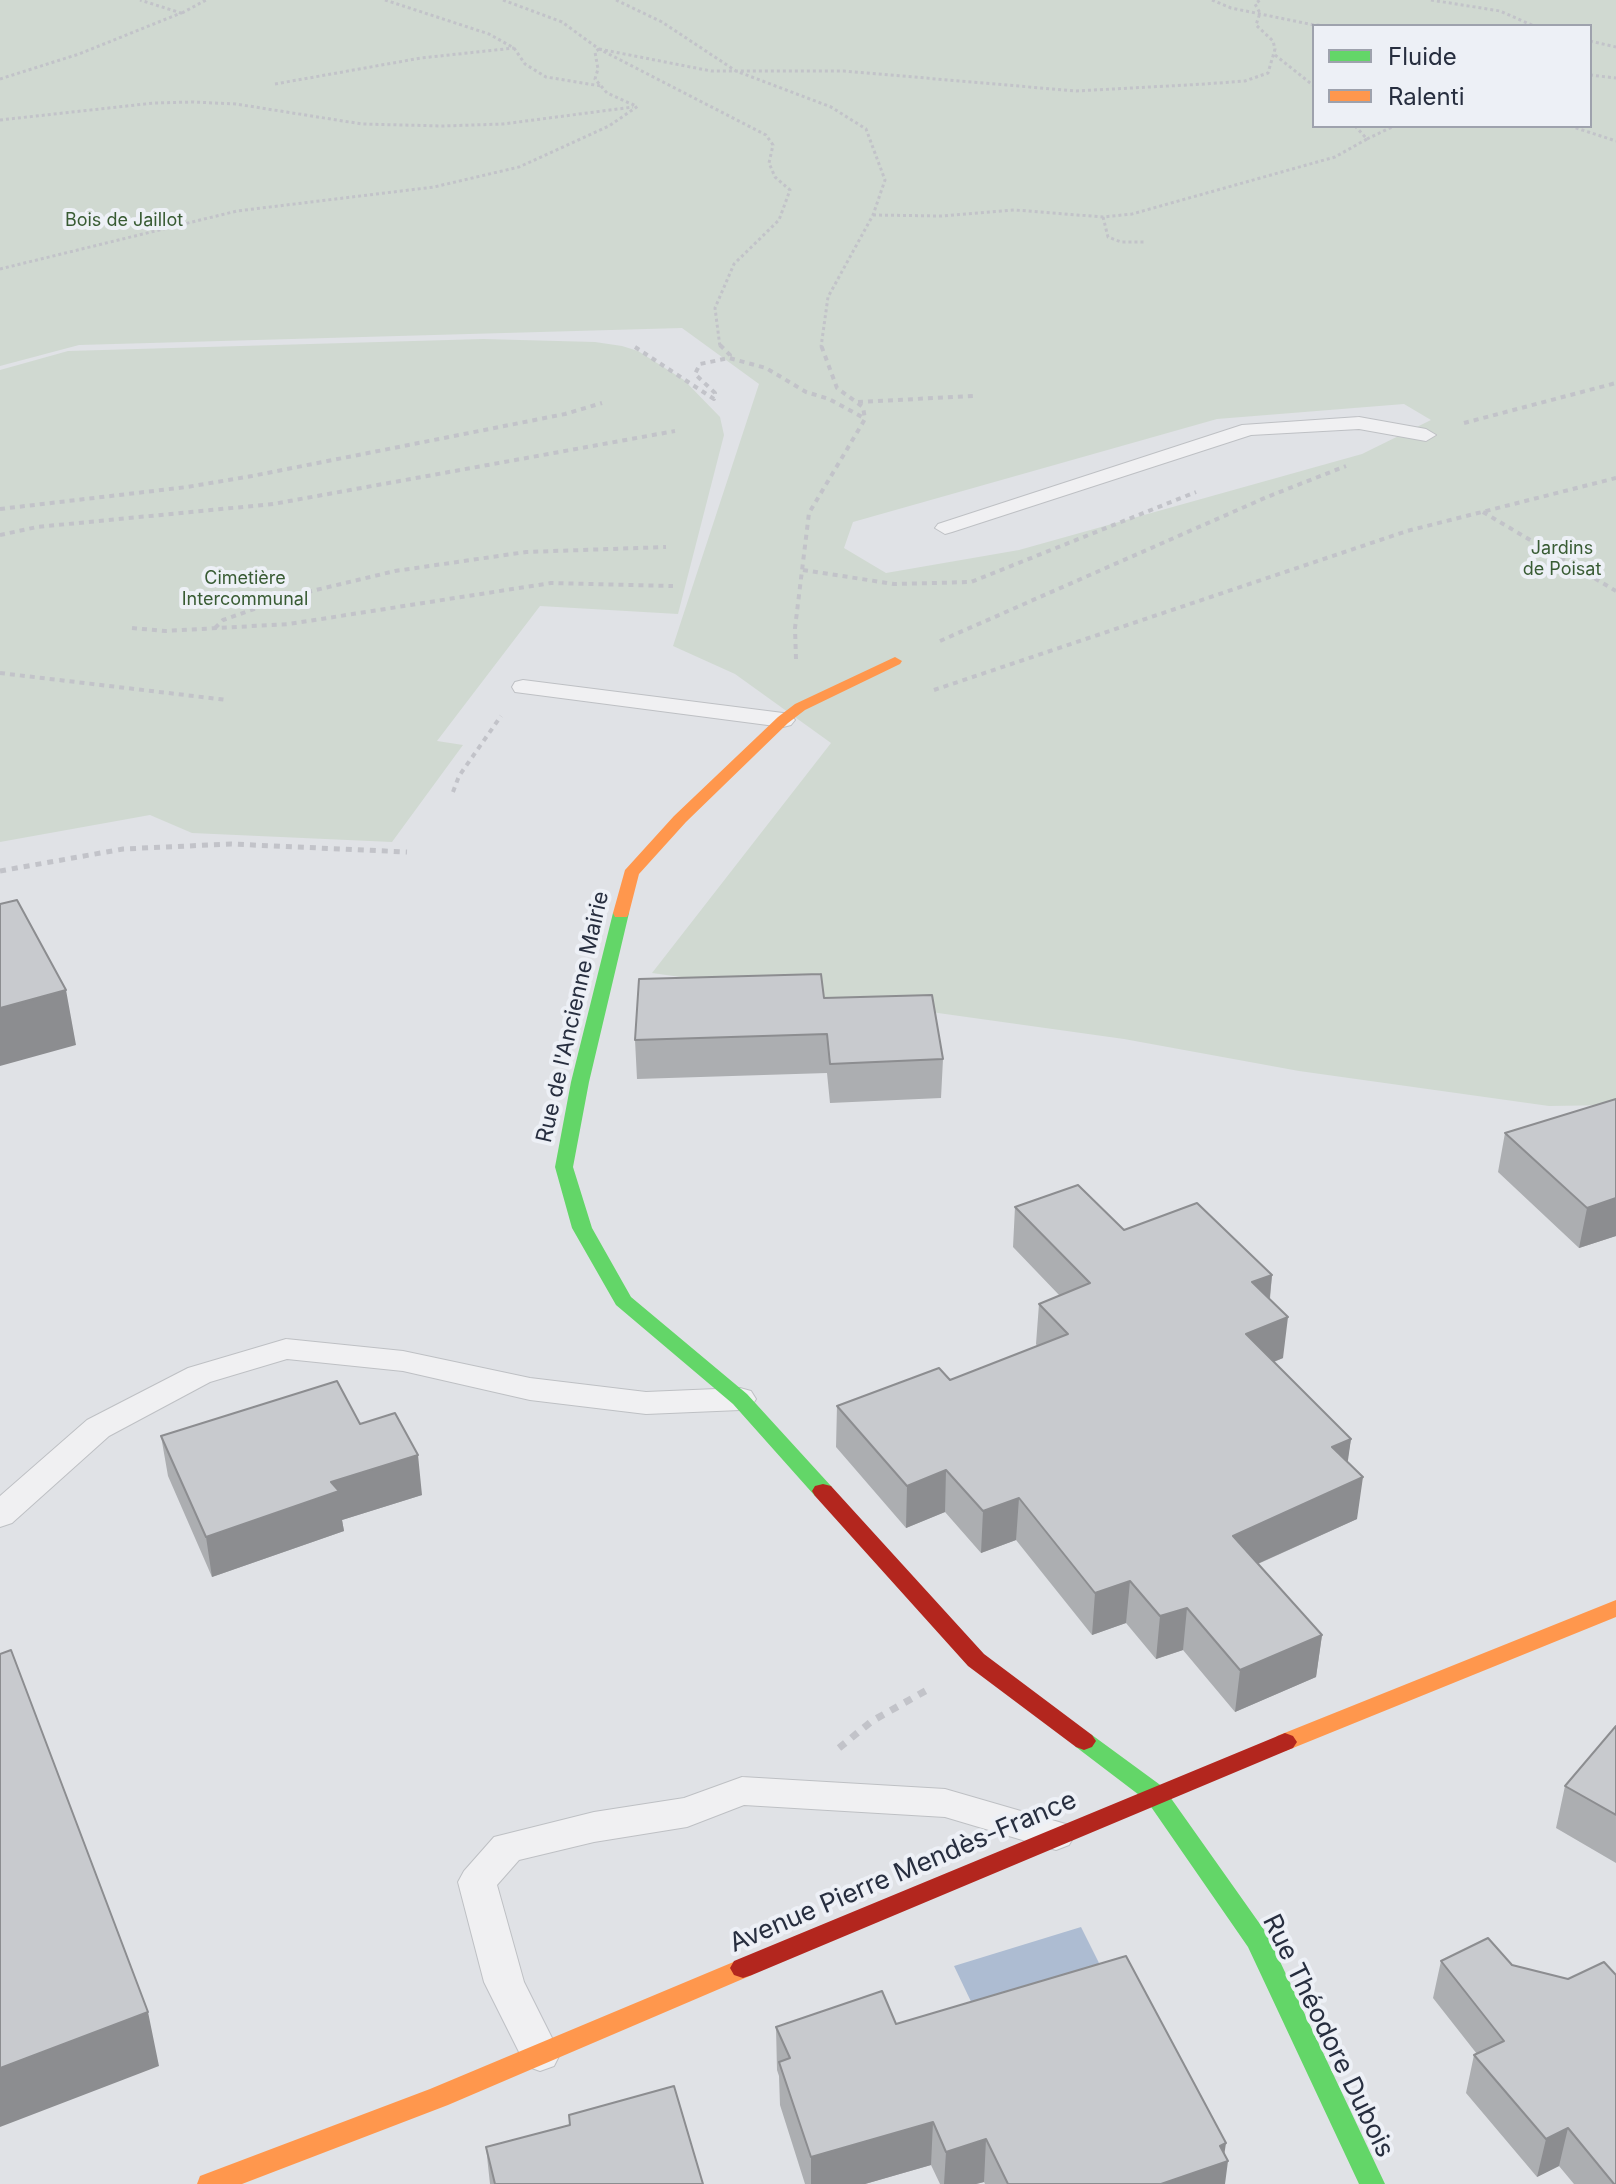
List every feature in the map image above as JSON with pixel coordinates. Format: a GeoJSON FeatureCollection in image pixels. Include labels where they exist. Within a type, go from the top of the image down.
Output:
{"type":"FeatureCollection","features":[{"type":"Feature","properties":{"kind":"street","name":"Rue de l'Ancienne Mairie"},"geometry":{"type":"LineString","coordinates":[[895,661],[792,714],[680,819],[631,873],[580,1082],[564,1167],[582,1228],[623,1301],[740,1399],[976,1660],[1155,1794]]}},
{"type":"Feature","properties":{"kind":"street","name":"Avenue Pierre Mendès-France"},"geometry":{"type":"LineString","coordinates":[[210,2184],[347,2134],[1155,1794],[1616,1608]]}},
{"type":"Feature","properties":{"kind":"street","name":"Rue Théodore Dubois"},"geometry":{"type":"LineString","coordinates":[[1155,1794],[1258,1941],[1372,2184]]}},
{"type":"Feature","properties":{"kind":"lane"},"geometry":{"type":"LineString","coordinates":[[945,528],[1249,429],[1359,423],[1426,435]]}},
{"type":"Feature","properties":{"kind":"lane"},"geometry":{"type":"LineString","coordinates":[[523,687],[792,714]]}},
{"type":"Feature","properties":{"kind":"lane"},"geometry":{"type":"LineString","coordinates":[[0,1515],[98,1428],[199,1375],[286,1349],[403,1361],[530,1389],[631,1401],[740,1399]]}},
{"type":"Feature","properties":{"kind":"lane"},"geometry":{"type":"LineString","coordinates":[[540,2054],[504,1982],[477,1882],[507,1848],[594,1827],[687,1812],[742,1791],[945,1803],[1057,1835]]}},
{"type":"Feature","properties":{"kind":"path"},"geometry":{"type":"LineString","coordinates":[[140,0],[181,13]]}},
{"type":"Feature","properties":{"kind":"path"},"geometry":{"type":"LineString","coordinates":[[0,79],[79,54],[206,0]]}},
{"type":"Feature","properties":{"kind":"path"},"geometry":{"type":"LineString","coordinates":[[385,0],[489,34],[514,48],[525,64],[546,77],[601,86]]}},
{"type":"Feature","properties":{"kind":"path"},"geometry":{"type":"LineString","coordinates":[[503,0],[562,22],[599,49],[766,135],[773,145],[769,163],[775,177],[790,190],[779,220],[734,264],[715,308],[720,347],[730,355],[729,358]]}},
{"type":"Feature","properties":{"kind":"path"},"geometry":{"type":"LineString","coordinates":[[616,0],[662,22],[736,71],[831,107],[866,129],[885,180],[873,215],[828,297],[821,347],[837,388],[863,407],[865,419],[809,513],[795,628],[796,675],[792,714]]}},
{"type":"Feature","properties":{"kind":"path"},"geometry":{"type":"LineString","coordinates":[[1212,0],[1231,8],[1312,25]]}},
{"type":"Feature","properties":{"kind":"path"},"geometry":{"type":"LineString","coordinates":[[1260,0],[1255,4],[1260,13]]}},
{"type":"Feature","properties":{"kind":"path"},"geometry":{"type":"LineString","coordinates":[[1431,0],[1500,11],[1529,24]]}},
{"type":"Feature","properties":{"kind":"path"},"geometry":{"type":"LineString","coordinates":[[599,49],[711,71],[844,71],[1076,91],[1245,81],[1268,73],[1275,55],[1273,41],[1256,25],[1260,13]]}},
{"type":"Feature","properties":{"kind":"path"},"geometry":{"type":"LineString","coordinates":[[1592,41],[1616,47]]}},
{"type":"Feature","properties":{"kind":"path"},"geometry":{"type":"LineString","coordinates":[[275,84],[421,58],[514,48]]}},
{"type":"Feature","properties":{"kind":"path"},"geometry":{"type":"LineString","coordinates":[[599,49],[595,52],[598,69],[595,79],[622,102],[638,106]]}},
{"type":"Feature","properties":{"kind":"path"},"geometry":{"type":"LineString","coordinates":[[1275,55],[1312,84]]}},
{"type":"Feature","properties":{"kind":"path"},"geometry":{"type":"LineString","coordinates":[[1592,75],[1616,78]]}},
{"type":"Feature","properties":{"kind":"path"},"geometry":{"type":"LineString","coordinates":[[0,120],[154,103],[193,102],[236,104],[362,124],[443,126],[503,124],[638,106]]}},
{"type":"Feature","properties":{"kind":"path"},"geometry":{"type":"LineString","coordinates":[[0,269],[237,211],[434,187],[519,167],[609,126],[638,106]]}},
{"type":"Feature","properties":{"kind":"path"},"geometry":{"type":"LineString","coordinates":[[1357,128],[1367,139]]}},
{"type":"Feature","properties":{"kind":"path"},"geometry":{"type":"LineString","coordinates":[[873,215],[941,216],[1015,210],[1103,217],[1132,214],[1335,157],[1390,128]]}},
{"type":"Feature","properties":{"kind":"path"},"geometry":{"type":"LineString","coordinates":[[1576,128],[1616,141]]}},
{"type":"Feature","properties":{"kind":"path"},"geometry":{"type":"LineString","coordinates":[[1103,217],[1108,237],[1121,242],[1144,242]]}},
{"type":"Feature","properties":{"kind":"path"},"geometry":{"type":"LineString","coordinates":[[635,347],[714,399],[715,393],[695,374],[700,364],[729,358],[766,368],[806,392],[829,399],[865,419]]}},
{"type":"Feature","properties":{"kind":"path"},"geometry":{"type":"LineString","coordinates":[[895,661],[1267,497],[1426,435],[1512,408],[1616,383]]}},
{"type":"Feature","properties":{"kind":"path"},"geometry":{"type":"LineString","coordinates":[[857,402],[973,396]]}},
{"type":"Feature","properties":{"kind":"path"},"geometry":{"type":"LineString","coordinates":[[0,509],[187,487],[252,476],[565,414],[602,403]]}},
{"type":"Feature","properties":{"kind":"path"},"geometry":{"type":"LineString","coordinates":[[0,535],[37,527],[273,504],[675,431]]}},
{"type":"Feature","properties":{"kind":"path"},"geometry":{"type":"LineString","coordinates":[[923,694],[1407,531],[1616,478]]}},
{"type":"Feature","properties":{"kind":"path"},"geometry":{"type":"LineString","coordinates":[[1483,512],[1616,591]]}},
{"type":"Feature","properties":{"kind":"path"},"geometry":{"type":"LineString","coordinates":[[214,629],[223,620],[291,596],[395,571],[526,552],[666,547]]}},
{"type":"Feature","properties":{"kind":"path"},"geometry":{"type":"LineString","coordinates":[[132,628],[165,631],[289,624],[551,583],[673,586]]}},
{"type":"Feature","properties":{"kind":"path"},"geometry":{"type":"LineString","coordinates":[[0,673],[227,700]]}},
{"type":"Feature","properties":{"kind":"path"},"geometry":{"type":"LineString","coordinates":[[453,792],[459,776],[497,722]]}},
{"type":"Feature","properties":{"kind":"path"},"geometry":{"type":"LineString","coordinates":[[0,871],[123,849],[231,844],[407,852]]}},
{"type":"Feature","properties":{"kind":"path"},"geometry":{"type":"LineString","coordinates":[[838,1748],[872,1721],[938,1683]]}},
{"type":"Feature","properties":{"kind":"green space"},"geometry":{"type":"Polygon","coordinates":[[[0,0],[1616,0],[1616,1105],[1549,1106],[1299,1071],[1124,1039],[652,973],[831,743],[735,674],[673,646],[759,384],[682,328],[79,345],[0,366],[0,0]],[[1404,404],[1217,419],[853,522],[844,548],[886,573],[1019,550],[1362,454],[1431,420],[1404,404]]]}},
{"type":"Feature","properties":{"kind":"green space","name":"Cimetière Intercommunal"},"geometry":{"type":"Polygon","coordinates":[[[483,339],[595,342],[638,351],[684,380],[720,417],[724,435],[678,614],[540,606],[437,741],[463,745],[392,842],[192,833],[150,815],[0,842],[0,370],[68,351],[483,339]]]}},
{"type":"Feature","properties":{"kind":"water"},"geometry":{"type":"Polygon","coordinates":[[[1081,1927],[1105,1975],[976,2012],[954,1966],[1081,1927]]]}},
{"type":"Feature","properties":{"kind":"building"},"geometry":{"type":"Polygon","coordinates":[[[17,900],[66,990],[0,1008],[0,904],[17,900]]]}},
{"type":"Feature","properties":{"kind":"building"},"geometry":{"type":"Polygon","coordinates":[[[821,974],[824,998],[932,995],[943,1059],[830,1064],[827,1034],[635,1040],[639,979],[821,974]]]}},
{"type":"Feature","properties":{"kind":"building"},"geometry":{"type":"Polygon","coordinates":[[[1616,1099],[1616,1198],[1587,1208],[1505,1133],[1616,1099]]]}},
{"type":"Feature","properties":{"kind":"building"},"geometry":{"type":"Polygon","coordinates":[[[1078,1185],[1124,1230],[1197,1203],[1272,1275],[1252,1282],[1288,1317],[1246,1334],[1351,1439],[1332,1447],[1363,1477],[1233,1536],[1322,1635],[1240,1670],[1187,1608],[1160,1616],[1130,1581],[1095,1593],[1019,1498],[983,1511],[946,1470],[907,1486],[837,1406],[939,1368],[950,1380],[1068,1334],[1039,1304],[1090,1283],[1015,1207],[1078,1185]]]}},
{"type":"Feature","properties":{"kind":"building"},"geometry":{"type":"Polygon","coordinates":[[[337,1381],[360,1424],[395,1413],[418,1455],[331,1482],[339,1491],[206,1537],[161,1436],[337,1381]]]}},
{"type":"Feature","properties":{"kind":"building"},"geometry":{"type":"Polygon","coordinates":[[[11,1650],[148,2012],[0,2068],[0,1654],[11,1650]]]}},
{"type":"Feature","properties":{"kind":"building"},"geometry":{"type":"Polygon","coordinates":[[[1616,1726],[1616,1815],[1565,1786],[1616,1726]]]}},
{"type":"Feature","properties":{"kind":"building"},"geometry":{"type":"Polygon","coordinates":[[[1488,1938],[1512,1965],[1568,1979],[1604,1962],[1616,1975],[1616,2184],[1568,2128],[1546,2139],[1474,2055],[1504,2041],[1441,1961],[1488,1938]]]}},
{"type":"Feature","properties":{"kind":"building"},"geometry":{"type":"Polygon","coordinates":[[[1126,1956],[1226,2143],[1220,2146],[1228,2161],[1161,2184],[1008,2184],[986,2139],[946,2152],[933,2122],[811,2157],[779,2062],[790,2058],[776,2027],[882,1991],[896,2024],[1126,1956]]]}},
{"type":"Feature","properties":{"kind":"building"},"geometry":{"type":"Polygon","coordinates":[[[674,2086],[703,2184],[495,2184],[486,2147],[570,2125],[569,2115],[674,2086]]]}},
{"type":"Feature","properties":{"kind":"traffic: fast"},"geometry":{"type":"LineString","coordinates":[[621,913],[580,1082],[564,1167],[582,1228],[623,1301],[740,1399],[823,1491]]}},
{"type":"Feature","properties":{"kind":"traffic: fast"},"geometry":{"type":"LineString","coordinates":[[1084,1741],[1155,1794],[1258,1941],[1372,2184]]}},
{"type":"Feature","properties":{"kind":"traffic: slow"},"geometry":{"type":"LineString","coordinates":[[621,913],[631,873],[680,819],[783,720],[800,707],[895,661]]}},
{"type":"Feature","properties":{"kind":"traffic: slow"},"geometry":{"type":"LineString","coordinates":[[1285,1742],[1616,1608]]}},
{"type":"Feature","properties":{"kind":"traffic: slow"},"geometry":{"type":"LineString","coordinates":[[210,2184],[439,2097],[743,1968]]}},
{"type":"Feature","properties":{"kind":"traffic: jam"},"geometry":{"type":"LineString","coordinates":[[823,1491],[976,1660],[1084,1741]]}},
{"type":"Feature","properties":{"kind":"traffic: jam"},"geometry":{"type":"LineString","coordinates":[[743,1968],[1285,1742]]}},
{"type":"Feature","properties":{"kind":"park label","name":"Bois de Jaillot"},"geometry":{"type":"Point","coordinates":[124,221]}},
{"type":"Feature","properties":{"kind":"park label","name":"Jardins de Poisat"},"geometry":{"type":"Point","coordinates":[1562,559]}}]}
